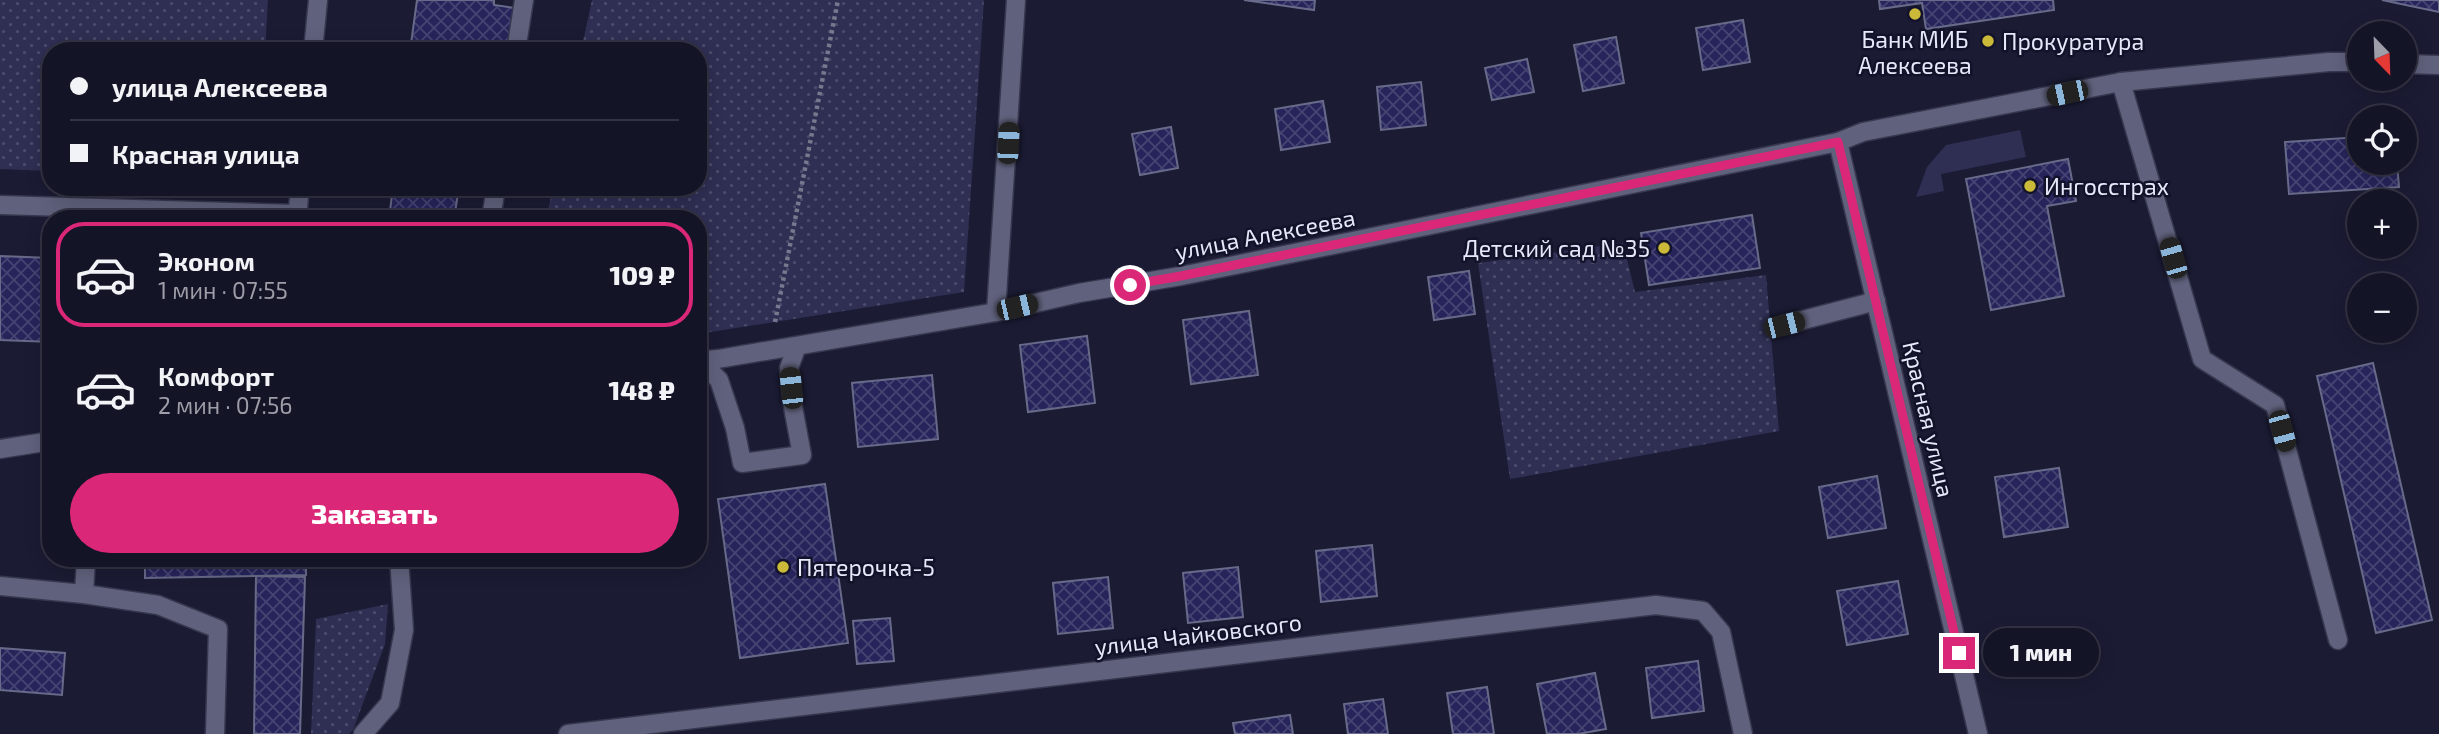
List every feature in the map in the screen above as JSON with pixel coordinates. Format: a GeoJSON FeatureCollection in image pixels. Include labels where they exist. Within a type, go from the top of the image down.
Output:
{"type":"FeatureCollection","features":[{"type":"Feature","properties":{"kind":"street"},"geometry":{"type":"LineString","coordinates":[[314,42],[318,0]]}},
{"type":"Feature","properties":{"kind":"street"},"geometry":{"type":"LineString","coordinates":[[517,42],[524,0]]}},
{"type":"Feature","properties":{"kind":"street"},"geometry":{"type":"LineString","coordinates":[[996,312],[1016,0]]}},
{"type":"Feature","properties":{"kind":"street"},"geometry":{"type":"LineString","coordinates":[[1838,142],[1863,132],[2121,82],[2347,62]]}},
{"type":"Feature","properties":{"kind":"street"},"geometry":{"type":"LineString","coordinates":[[2417,64],[2439,65]]}},
{"type":"Feature","properties":{"kind":"street"},"geometry":{"type":"LineString","coordinates":[[2121,82],[2202,359],[2275,405],[2338,640]]}},
{"type":"Feature","properties":{"kind":"street","name":"улица Алексеева"},"geometry":{"type":"LineString","coordinates":[[707,359],[996,312],[1079,293],[1181,276],[1838,142]]}},
{"type":"Feature","properties":{"kind":"street","name":"Красная улица"},"geometry":{"type":"LineString","coordinates":[[1838,142],[1978,734]]}},
{"type":"Feature","properties":{"kind":"street"},"geometry":{"type":"LineString","coordinates":[[0,205],[135,210]]}},
{"type":"Feature","properties":{"kind":"street"},"geometry":{"type":"LineString","coordinates":[[1784,325],[1876,301]]}},
{"type":"Feature","properties":{"kind":"street"},"geometry":{"type":"LineString","coordinates":[[707,368],[719,380],[735,428],[742,463],[802,455],[789,368],[797,346]]}},
{"type":"Feature","properties":{"kind":"street"},"geometry":{"type":"LineString","coordinates":[[0,449],[42,443]]}},
{"type":"Feature","properties":{"kind":"street"},"geometry":{"type":"LineString","coordinates":[[84,594],[86,567]]}},
{"type":"Feature","properties":{"kind":"street"},"geometry":{"type":"LineString","coordinates":[[363,734],[390,702],[404,630],[400,567]]}},
{"type":"Feature","properties":{"kind":"street"},"geometry":{"type":"LineString","coordinates":[[0,586],[158,605],[218,629],[215,734]]}},
{"type":"Feature","properties":{"kind":"street","name":"улица Чайковского"},"geometry":{"type":"LineString","coordinates":[[568,734],[1656,606],[1703,611],[1721,632],[1743,734]]}},
{"type":"Feature","properties":{"kind":"path"},"geometry":{"type":"LineString","coordinates":[[769,351],[838,0]]}},
{"type":"Feature","properties":{"kind":"shaded area"},"geometry":{"type":"Polygon","coordinates":[[[0,0],[268,0],[266,42],[42,42],[42,171],[0,169],[0,0]]]}},
{"type":"Feature","properties":{"kind":"shaded area"},"geometry":{"type":"Polygon","coordinates":[[[592,0],[984,0],[964,292],[707,333],[707,210],[548,210],[551,196],[707,196],[707,42],[583,42],[592,0]]]}},
{"type":"Feature","properties":{"kind":"shaded area"},"geometry":{"type":"Polygon","coordinates":[[[2020,130],[2026,157],[1941,174],[1944,191],[1916,197],[1927,167],[1946,145],[2020,130]]]}},
{"type":"Feature","properties":{"kind":"shaded area"},"geometry":{"type":"Polygon","coordinates":[[[1623,243],[1635,292],[1766,275],[1779,431],[1510,479],[1478,263],[1623,243]]]}},
{"type":"Feature","properties":{"kind":"shaded area"},"geometry":{"type":"Polygon","coordinates":[[[388,604],[385,644],[353,730],[349,734],[311,734],[316,619],[388,604]]]}},
{"type":"Feature","properties":{"kind":"building"},"geometry":{"type":"Polygon","coordinates":[[[417,0],[494,0],[494,5],[515,8],[510,42],[411,42],[417,0]]]}},
{"type":"Feature","properties":{"kind":"building"},"geometry":{"type":"Polygon","coordinates":[[[1244,0],[1315,0],[1314,10],[1244,0]]]}},
{"type":"Feature","properties":{"kind":"building"},"geometry":{"type":"Polygon","coordinates":[[[1879,0],[2053,0],[2054,10],[1926,29],[1922,3],[1880,9],[1879,0]]]}},
{"type":"Feature","properties":{"kind":"building"},"geometry":{"type":"Polygon","coordinates":[[[2382,0],[2439,0],[2439,12],[2382,0]]]}},
{"type":"Feature","properties":{"kind":"building"},"geometry":{"type":"Polygon","coordinates":[[[1743,20],[1750,62],[1703,70],[1696,28],[1743,20]]]}},
{"type":"Feature","properties":{"kind":"building"},"geometry":{"type":"Polygon","coordinates":[[[1616,37],[1624,83],[1583,91],[1574,45],[1616,37]]]}},
{"type":"Feature","properties":{"kind":"building"},"geometry":{"type":"Polygon","coordinates":[[[1527,59],[1534,92],[1492,100],[1485,68],[1527,59]]]}},
{"type":"Feature","properties":{"kind":"building"},"geometry":{"type":"Polygon","coordinates":[[[1421,82],[1426,125],[1381,130],[1377,87],[1421,82]]]}},
{"type":"Feature","properties":{"kind":"building"},"geometry":{"type":"Polygon","coordinates":[[[1323,101],[1330,142],[1281,150],[1275,109],[1323,101]]]}},
{"type":"Feature","properties":{"kind":"building"},"geometry":{"type":"Polygon","coordinates":[[[1171,127],[1178,168],[1140,175],[1132,134],[1171,127]]]}},
{"type":"Feature","properties":{"kind":"building"},"geometry":{"type":"Polygon","coordinates":[[[2347,138],[2347,175],[2398,175],[2399,187],[2289,194],[2285,142],[2347,138]]]}},
{"type":"Feature","properties":{"kind":"building"},"geometry":{"type":"Polygon","coordinates":[[[2068,159],[2076,201],[2047,206],[2064,296],[1991,310],[1966,179],[2068,159]]]}},
{"type":"Feature","properties":{"kind":"building"},"geometry":{"type":"Polygon","coordinates":[[[392,196],[458,196],[455,210],[390,210],[392,196]]]}},
{"type":"Feature","properties":{"kind":"building"},"geometry":{"type":"Polygon","coordinates":[[[1752,215],[1760,268],[1649,285],[1641,233],[1752,215]]]}},
{"type":"Feature","properties":{"kind":"building"},"geometry":{"type":"Polygon","coordinates":[[[0,256],[42,258],[42,342],[0,340],[0,256]]]}},
{"type":"Feature","properties":{"kind":"building"},"geometry":{"type":"Polygon","coordinates":[[[1469,271],[1475,314],[1434,320],[1428,277],[1469,271]]]}},
{"type":"Feature","properties":{"kind":"building"},"geometry":{"type":"Polygon","coordinates":[[[1249,311],[1258,375],[1191,384],[1183,320],[1249,311]]]}},
{"type":"Feature","properties":{"kind":"building"},"geometry":{"type":"Polygon","coordinates":[[[1087,336],[1095,403],[1028,412],[1020,345],[1087,336]]]}},
{"type":"Feature","properties":{"kind":"building"},"geometry":{"type":"Polygon","coordinates":[[[2373,363],[2432,620],[2376,633],[2317,376],[2373,363]]]}},
{"type":"Feature","properties":{"kind":"building"},"geometry":{"type":"Polygon","coordinates":[[[932,375],[938,439],[858,447],[852,383],[932,375]]]}},
{"type":"Feature","properties":{"kind":"building"},"geometry":{"type":"Polygon","coordinates":[[[2059,468],[2068,527],[2004,537],[1995,477],[2059,468]]]}},
{"type":"Feature","properties":{"kind":"building"},"geometry":{"type":"Polygon","coordinates":[[[1877,476],[1886,528],[1828,538],[1819,487],[1877,476]]]}},
{"type":"Feature","properties":{"kind":"building"},"geometry":{"type":"Polygon","coordinates":[[[825,484],[848,643],[740,658],[718,499],[825,484]]]}},
{"type":"Feature","properties":{"kind":"building"},"geometry":{"type":"Polygon","coordinates":[[[1372,545],[1377,596],[1321,602],[1316,551],[1372,545]]]}},
{"type":"Feature","properties":{"kind":"building"},"geometry":{"type":"Polygon","coordinates":[[[145,567],[306,567],[306,575],[145,578],[145,567]]]}},
{"type":"Feature","properties":{"kind":"building"},"geometry":{"type":"Polygon","coordinates":[[[1238,567],[1243,617],[1188,623],[1183,573],[1238,567]]]}},
{"type":"Feature","properties":{"kind":"building"},"geometry":{"type":"Polygon","coordinates":[[[256,576],[305,577],[300,734],[254,734],[256,576]]]}},
{"type":"Feature","properties":{"kind":"building"},"geometry":{"type":"Polygon","coordinates":[[[1108,577],[1113,628],[1058,634],[1053,583],[1108,577]]]}},
{"type":"Feature","properties":{"kind":"building"},"geometry":{"type":"Polygon","coordinates":[[[1898,581],[1908,634],[1847,645],[1837,591],[1898,581]]]}},
{"type":"Feature","properties":{"kind":"building"},"geometry":{"type":"Polygon","coordinates":[[[890,618],[894,661],[857,664],[853,621],[890,618]]]}},
{"type":"Feature","properties":{"kind":"building"},"geometry":{"type":"Polygon","coordinates":[[[0,648],[65,653],[62,695],[0,690],[0,648]]]}},
{"type":"Feature","properties":{"kind":"building"},"geometry":{"type":"Polygon","coordinates":[[[1698,661],[1704,711],[1652,718],[1646,668],[1698,661]]]}},
{"type":"Feature","properties":{"kind":"building"},"geometry":{"type":"Polygon","coordinates":[[[1595,673],[1606,729],[1578,734],[1547,734],[1537,684],[1595,673]]]}},
{"type":"Feature","properties":{"kind":"building"},"geometry":{"type":"Polygon","coordinates":[[[1487,687],[1494,734],[1453,734],[1447,693],[1487,687]]]}},
{"type":"Feature","properties":{"kind":"building"},"geometry":{"type":"Polygon","coordinates":[[[1383,699],[1388,734],[1348,734],[1344,704],[1383,699]]]}},
{"type":"Feature","properties":{"kind":"building"},"geometry":{"type":"Polygon","coordinates":[[[1290,715],[1293,734],[1235,734],[1233,723],[1290,715]]]}},
{"type":"Feature","properties":{"kind":"place","name":"Банк МИБ Алексеева"},"geometry":{"type":"Point","coordinates":[1915,14]}},
{"type":"Feature","properties":{"kind":"place","name":"Прокуратура"},"geometry":{"type":"Point","coordinates":[1988,41]}},
{"type":"Feature","properties":{"kind":"place","name":"Ингосстрах"},"geometry":{"type":"Point","coordinates":[2030,186]}},
{"type":"Feature","properties":{"kind":"place","name":"Детский сад №35"},"geometry":{"type":"Point","coordinates":[1664,248]}},
{"type":"Feature","properties":{"kind":"place","name":"Пятерочка-5"},"geometry":{"type":"Point","coordinates":[783,567]}},
{"type":"Feature","properties":{"kind":"route"},"geometry":{"type":"LineString","coordinates":[[1130,285],[1838,142],[1959,653]]}}]}
